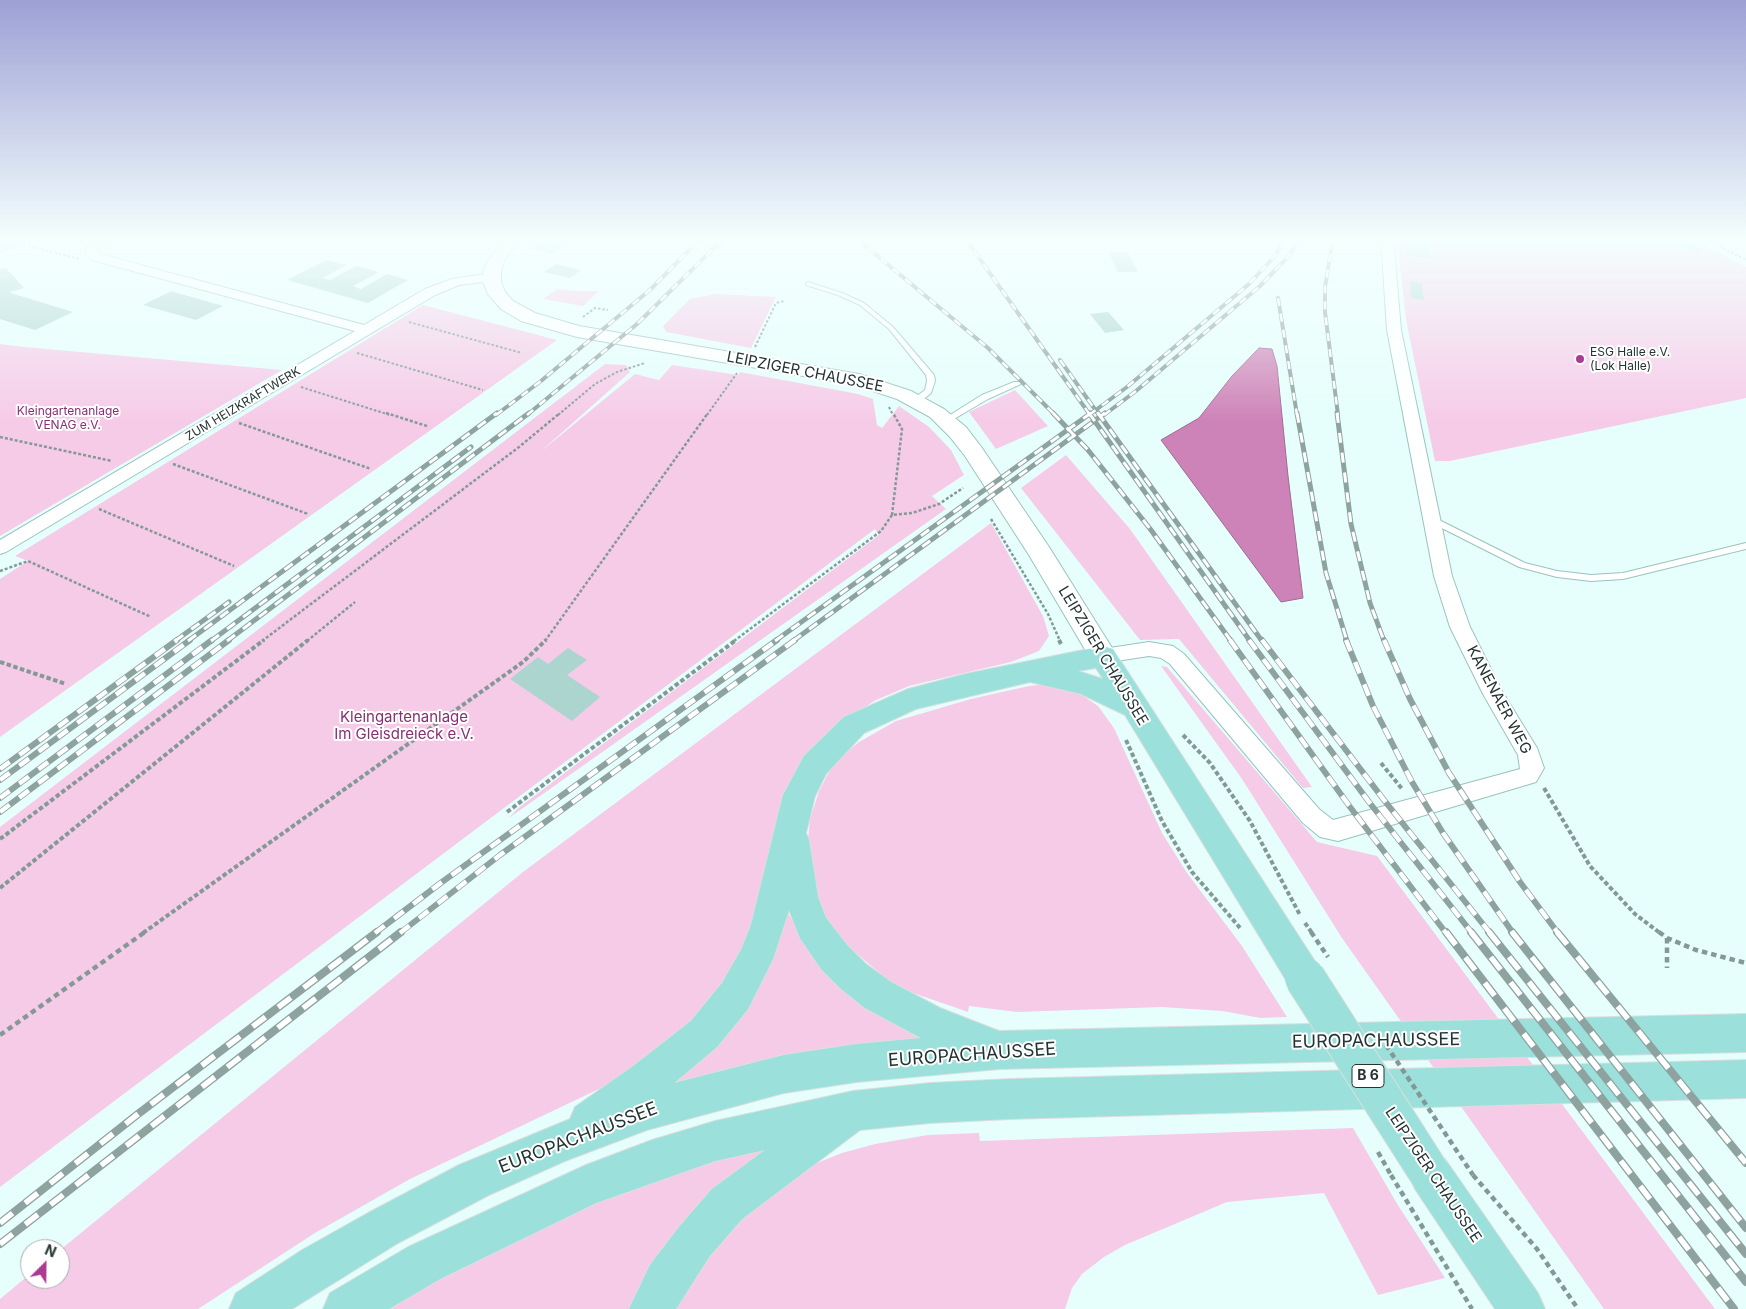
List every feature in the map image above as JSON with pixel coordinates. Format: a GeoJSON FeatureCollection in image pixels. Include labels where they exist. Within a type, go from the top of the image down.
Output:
{"type":"FeatureCollection","features":[{"type":"Feature","properties":{"kind":"main road","name":"LEIPZIGER CHAUSSEE"},"geometry":{"type":"LineString","coordinates":[[502,299],[507,305],[528,317],[577,331],[859,380],[890,389],[916,401],[946,420],[958,432],[988,474],[1040,553],[1103,656],[1129,721],[1318,970],[1411,1174],[1522,1309]]}},
{"type":"Feature","properties":{"kind":"main road"},"geometry":{"type":"LineString","coordinates":[[559,1143],[675,1058],[704,1034],[734,996],[755,959],[768,925],[799,795],[815,765],[854,725],[908,700],[1103,656]]}},
{"type":"Feature","properties":{"kind":"main road"},"geometry":{"type":"LineString","coordinates":[[1021,674],[1075,681],[1105,692],[1129,721]]}},
{"type":"Feature","properties":{"kind":"main road"},"geometry":{"type":"LineString","coordinates":[[791,828],[800,897],[812,927],[834,957],[866,985],[902,1009],[1000,1050]]}},
{"type":"Feature","properties":{"kind":"main road","name":"EUROPACHAUSSEE"},"geometry":{"type":"LineString","coordinates":[[252,1309],[318,1266],[383,1228],[474,1180],[559,1143],[647,1110],[784,1074],[858,1063],[1000,1050],[1746,1032]]}},
{"type":"Feature","properties":{"kind":"main road"},"geometry":{"type":"LineString","coordinates":[[346,1309],[424,1263],[586,1186],[652,1160],[715,1141],[853,1111],[930,1102],[1010,1099],[1746,1079]]}},
{"type":"Feature","properties":{"kind":"main road"},"geometry":{"type":"LineString","coordinates":[[652,1309],[666,1281],[694,1242],[727,1204],[853,1111]]}},
{"type":"Feature","properties":{"kind":"street"},"geometry":{"type":"LineString","coordinates":[[252,299],[366,330]]}},
{"type":"Feature","properties":{"kind":"street","name":"ZUM HEIZKRAFTWERK"},"geometry":{"type":"LineString","coordinates":[[0,548],[421,299]]}},
{"type":"Feature","properties":{"kind":"street","name":"KANENAER WEG"},"geometry":{"type":"LineString","coordinates":[[1103,656],[1149,649],[1166,650],[1177,658],[1310,816],[1328,830],[1338,831],[1528,776],[1532,768],[1529,754],[1493,694],[1460,627],[1443,576],[1394,330],[1392,299]]}},
{"type":"Feature","properties":{"kind":"lane"},"geometry":{"type":"LineString","coordinates":[[851,299],[862,304],[891,328],[930,375],[931,381],[928,391],[916,401]]}},
{"type":"Feature","properties":{"kind":"lane"},"geometry":{"type":"LineString","coordinates":[[946,420],[985,397],[1017,384]]}},
{"type":"Feature","properties":{"kind":"lane"},"geometry":{"type":"LineString","coordinates":[[1433,520],[1480,546],[1522,565],[1557,574],[1591,578],[1623,576],[1746,546]]}},
{"type":"Feature","properties":{"kind":"path"},"geometry":{"type":"LineString","coordinates":[[752,352],[776,302],[784,301]]}},
{"type":"Feature","properties":{"kind":"path"},"geometry":{"type":"LineString","coordinates":[[595,308],[608,310]]}},
{"type":"Feature","properties":{"kind":"path"},"geometry":{"type":"LineString","coordinates":[[405,321],[522,353]]}},
{"type":"Feature","properties":{"kind":"path"},"geometry":{"type":"LineString","coordinates":[[354,352],[484,390]]}},
{"type":"Feature","properties":{"kind":"path"},"geometry":{"type":"LineString","coordinates":[[0,839],[519,447],[595,384],[618,372],[645,363]]}},
{"type":"Feature","properties":{"kind":"path"},"geometry":{"type":"LineString","coordinates":[[0,1034],[523,662],[544,642],[742,367]]}},
{"type":"Feature","properties":{"kind":"path"},"geometry":{"type":"LineString","coordinates":[[299,386],[427,426]]}},
{"type":"Feature","properties":{"kind":"path"},"geometry":{"type":"LineString","coordinates":[[507,812],[881,530],[892,515],[902,429],[886,403]]}},
{"type":"Feature","properties":{"kind":"path"},"geometry":{"type":"LineString","coordinates":[[238,423],[371,468]]}},
{"type":"Feature","properties":{"kind":"path"},"geometry":{"type":"LineString","coordinates":[[0,437],[136,468]]}},
{"type":"Feature","properties":{"kind":"path"},"geometry":{"type":"LineString","coordinates":[[172,463],[308,514]]}},
{"type":"Feature","properties":{"kind":"path"},"geometry":{"type":"LineString","coordinates":[[892,515],[912,513],[939,504],[963,488]]}},
{"type":"Feature","properties":{"kind":"path"},"geometry":{"type":"LineString","coordinates":[[98,509],[234,566]]}},
{"type":"Feature","properties":{"kind":"path"},"geometry":{"type":"LineString","coordinates":[[990,514],[995,528],[1048,614],[1052,628],[1072,662]]}},
{"type":"Feature","properties":{"kind":"path"},"geometry":{"type":"LineString","coordinates":[[0,571],[28,561],[151,617]]}},
{"type":"Feature","properties":{"kind":"path"},"geometry":{"type":"LineString","coordinates":[[0,888],[355,602]]}},
{"type":"Feature","properties":{"kind":"path"},"geometry":{"type":"LineString","coordinates":[[0,662],[66,684]]}},
{"type":"Feature","properties":{"kind":"path"},"geometry":{"type":"LineString","coordinates":[[1129,721],[1162,821],[1192,872],[1246,935]]}},
{"type":"Feature","properties":{"kind":"path"},"geometry":{"type":"LineString","coordinates":[[1180,732],[1210,763],[1250,821],[1287,893],[1318,970]]}},
{"type":"Feature","properties":{"kind":"path"},"geometry":{"type":"LineString","coordinates":[[1381,764],[1407,795]]}},
{"type":"Feature","properties":{"kind":"path"},"geometry":{"type":"LineString","coordinates":[[1532,768],[1590,866],[1635,914],[1667,938],[1696,950],[1746,963]]}},
{"type":"Feature","properties":{"kind":"path"},"geometry":{"type":"LineString","coordinates":[[1667,938],[1667,968]]}},
{"type":"Feature","properties":{"kind":"path"},"geometry":{"type":"LineString","coordinates":[[1385,1043],[1473,1175],[1537,1249],[1578,1309]]}},
{"type":"Feature","properties":{"kind":"path"},"geometry":{"type":"LineString","coordinates":[[1411,1174],[1472,1309]]}},
{"type":"Feature","properties":{"kind":"green space"},"geometry":{"type":"Polygon","coordinates":[[[543,299],[590,299],[583,306],[543,299]]]}},
{"type":"Feature","properties":{"kind":"green space"},"geometry":{"type":"Polygon","coordinates":[[[690,299],[775,299],[751,348],[666,332],[663,326],[690,299]]]}},
{"type":"Feature","properties":{"kind":"green space","name":"ESG Halle e.V. (Lok Halle)"},"geometry":{"type":"Polygon","coordinates":[[[1404,299],[1746,299],[1746,398],[1450,461],[1435,461],[1406,320],[1404,299]]]}},
{"type":"Feature","properties":{"kind":"green space"},"geometry":{"type":"Polygon","coordinates":[[[423,305],[557,340],[0,737],[0,579],[28,561],[15,556],[423,305]]]}},
{"type":"Feature","properties":{"kind":"green space","name":"Kleingartenanlage VENAG e.V."},"geometry":{"type":"Polygon","coordinates":[[[0,344],[24,347],[282,370],[0,536],[0,344]]]}},
{"type":"Feature","properties":{"kind":"green space","name":"Kleingartenanlage Im Gleisdreieck e.V."},"geometry":{"type":"Polygon","coordinates":[[[605,364],[626,365],[630,372],[539,453],[635,374],[659,380],[672,365],[738,375],[740,372],[858,394],[873,399],[877,425],[882,428],[899,406],[929,427],[951,450],[964,475],[932,496],[946,509],[509,818],[517,809],[879,535],[875,529],[0,1187],[0,827],[605,364]]]}},
{"type":"Feature","properties":{"kind":"green space"},"geometry":{"type":"Polygon","coordinates":[[[1015,390],[1048,426],[996,449],[969,412],[1015,390]]]}},
{"type":"Feature","properties":{"kind":"green space"},"geometry":{"type":"Polygon","coordinates":[[[1066,455],[1130,529],[1312,787],[1303,788],[1179,639],[1140,640],[1021,488],[1066,455]]]}},
{"type":"Feature","properties":{"kind":"green space"},"geometry":{"type":"Polygon","coordinates":[[[991,523],[1043,616],[1049,636],[1039,651],[1011,662],[909,686],[874,701],[837,726],[815,745],[797,774],[765,900],[721,997],[641,1066],[601,1088],[410,1179],[315,1233],[198,1309],[0,1309],[0,1299],[20,1282],[20,1289],[70,1289],[70,1242],[523,872],[991,523]]]}},
{"type":"Feature","properties":{"kind":"green space"},"geometry":{"type":"Polygon","coordinates":[[[1161,666],[1167,667],[1317,842],[1377,856],[1715,1309],[1604,1309],[1342,938],[1242,779],[1161,666]]]}},
{"type":"Feature","properties":{"kind":"green space"},"geometry":{"type":"Polygon","coordinates":[[[1046,684],[1062,686],[1063,690],[1082,695],[1098,706],[1114,728],[1162,833],[1187,873],[1242,946],[1287,1017],[1261,1018],[1222,1011],[1162,1007],[1017,1012],[969,1006],[968,1012],[896,987],[842,941],[822,913],[811,873],[808,840],[810,819],[819,791],[830,770],[843,755],[859,742],[896,721],[971,699],[1046,684]]]}},
{"type":"Feature","properties":{"kind":"green space"},"geometry":{"type":"Polygon","coordinates":[[[787,911],[799,931],[928,1037],[855,1044],[765,1060],[653,1089],[787,911]]]}},
{"type":"Feature","properties":{"kind":"green space"},"geometry":{"type":"Polygon","coordinates":[[[1353,1128],[1396,1202],[1445,1278],[1378,1295],[1324,1193],[1227,1202],[1125,1245],[1104,1257],[1082,1274],[1072,1288],[1065,1309],[672,1309],[726,1229],[812,1165],[842,1153],[875,1144],[928,1135],[979,1133],[980,1141],[1353,1128]]]}},
{"type":"Feature","properties":{"kind":"green space"},"geometry":{"type":"Polygon","coordinates":[[[775,1143],[640,1309],[378,1309],[478,1255],[638,1183],[775,1143]]]}},
{"type":"Feature","properties":{"kind":"shaded area"},"geometry":{"type":"Polygon","coordinates":[[[1259,348],[1272,349],[1277,366],[1303,598],[1281,602],[1161,440],[1199,418],[1232,376],[1259,348]]]}},
{"type":"Feature","properties":{"kind":"building"},"geometry":{"type":"Polygon","coordinates":[[[0,299],[31,299],[73,312],[35,330],[0,319],[0,299]]]}},
{"type":"Feature","properties":{"kind":"building"},"geometry":{"type":"Polygon","coordinates":[[[155,299],[199,299],[223,306],[196,320],[143,305],[155,299]]]}},
{"type":"Feature","properties":{"kind":"building"},"geometry":{"type":"Polygon","coordinates":[[[354,299],[375,299],[368,303],[354,299]]]}},
{"type":"Feature","properties":{"kind":"building"},"geometry":{"type":"Polygon","coordinates":[[[1108,312],[1124,330],[1105,333],[1090,314],[1108,312]]]}},
{"type":"Feature","properties":{"kind":"building"},"geometry":{"type":"Polygon","coordinates":[[[568,648],[587,660],[567,675],[600,697],[572,721],[510,679],[538,657],[548,664],[568,648]]]}},
{"type":"Feature","properties":{"kind":"railway"},"geometry":{"type":"LineString","coordinates":[[496,415],[541,381],[639,299]]}},
{"type":"Feature","properties":{"kind":"railway"},"geometry":{"type":"LineString","coordinates":[[527,415],[637,324],[662,299]]}},
{"type":"Feature","properties":{"kind":"railway"},"geometry":{"type":"LineString","coordinates":[[929,299],[988,348],[1053,413]]}},
{"type":"Feature","properties":{"kind":"railway"},"geometry":{"type":"LineString","coordinates":[[1008,299],[1089,414]]}},
{"type":"Feature","properties":{"kind":"railway"},"geometry":{"type":"LineString","coordinates":[[1096,410],[1127,387],[1231,299]]}},
{"type":"Feature","properties":{"kind":"railway"},"geometry":{"type":"LineString","coordinates":[[1104,415],[1136,391],[1245,299]]}},
{"type":"Feature","properties":{"kind":"railway"},"geometry":{"type":"LineString","coordinates":[[1278,299],[1297,415]]}},
{"type":"Feature","properties":{"kind":"railway"},"geometry":{"type":"LineString","coordinates":[[1325,299],[1338,415]]}},
{"type":"Feature","properties":{"kind":"railway"},"geometry":{"type":"LineString","coordinates":[[1060,360],[1096,410]]}},
{"type":"Feature","properties":{"kind":"railway"},"geometry":{"type":"LineString","coordinates":[[1090,414],[1096,410]]}},
{"type":"Feature","properties":{"kind":"railway"},"geometry":{"type":"LineString","coordinates":[[1096,410],[1099,415]]}},
{"type":"Feature","properties":{"kind":"railway"},"geometry":{"type":"LineString","coordinates":[[188,641],[497,413]]}},
{"type":"Feature","properties":{"kind":"railway"},"geometry":{"type":"LineString","coordinates":[[227,641],[529,413]]}},
{"type":"Feature","properties":{"kind":"railway"},"geometry":{"type":"LineString","coordinates":[[1053,413],[1068,429]]}},
{"type":"Feature","properties":{"kind":"railway"},"geometry":{"type":"LineString","coordinates":[[1098,413],[1100,416]]}},
{"type":"Feature","properties":{"kind":"railway"},"geometry":{"type":"LineString","coordinates":[[1100,416],[1105,413]]}},
{"type":"Feature","properties":{"kind":"railway"},"geometry":{"type":"LineString","coordinates":[[1297,413],[1326,573],[1347,641]]}},
{"type":"Feature","properties":{"kind":"railway"},"geometry":{"type":"LineString","coordinates":[[1337,413],[1351,524],[1370,603],[1384,641]]}},
{"type":"Feature","properties":{"kind":"railway"},"geometry":{"type":"LineString","coordinates":[[1068,429],[1089,414]]}},
{"type":"Feature","properties":{"kind":"railway"},"geometry":{"type":"LineString","coordinates":[[1090,414],[1094,421]]}},
{"type":"Feature","properties":{"kind":"railway"},"geometry":{"type":"LineString","coordinates":[[1094,421],[1100,416]]}},
{"type":"Feature","properties":{"kind":"railway"},"geometry":{"type":"LineString","coordinates":[[1100,416],[1262,641]]}},
{"type":"Feature","properties":{"kind":"railway"},"geometry":{"type":"LineString","coordinates":[[1074,435],[1094,421]]}},
{"type":"Feature","properties":{"kind":"railway"},"geometry":{"type":"LineString","coordinates":[[1094,421],[1250,641]]}},
{"type":"Feature","properties":{"kind":"railway"},"geometry":{"type":"LineString","coordinates":[[775,641],[1068,429]]}},
{"type":"Feature","properties":{"kind":"railway"},"geometry":{"type":"LineString","coordinates":[[1068,429],[1074,435]]}},
{"type":"Feature","properties":{"kind":"railway"},"geometry":{"type":"LineString","coordinates":[[793,641],[1074,435]]}},
{"type":"Feature","properties":{"kind":"railway"},"geometry":{"type":"LineString","coordinates":[[1074,435],[1088,450],[1151,530],[1231,641]]}},
{"type":"Feature","properties":{"kind":"railway"},"geometry":{"type":"LineString","coordinates":[[211,641],[471,447]]}},
{"type":"Feature","properties":{"kind":"railway"},"geometry":{"type":"LineString","coordinates":[[175,641],[229,602]]}},
{"type":"Feature","properties":{"kind":"railway"},"geometry":{"type":"LineString","coordinates":[[0,769],[177,640]]}},
{"type":"Feature","properties":{"kind":"railway"},"geometry":{"type":"LineString","coordinates":[[0,780],[190,640]]}},
{"type":"Feature","properties":{"kind":"railway"},"geometry":{"type":"LineString","coordinates":[[0,798],[212,640]]}},
{"type":"Feature","properties":{"kind":"railway"},"geometry":{"type":"LineString","coordinates":[[0,812],[229,640]]}},
{"type":"Feature","properties":{"kind":"railway"},"geometry":{"type":"LineString","coordinates":[[375,933],[442,882],[777,640]]}},
{"type":"Feature","properties":{"kind":"railway"},"geometry":{"type":"LineString","coordinates":[[400,933],[500,855],[795,640]]}},
{"type":"Feature","properties":{"kind":"railway"},"geometry":{"type":"LineString","coordinates":[[1230,640],[1350,807],[1446,933]]}},
{"type":"Feature","properties":{"kind":"railway"},"geometry":{"type":"LineString","coordinates":[[1249,640],[1369,802],[1472,933]]}},
{"type":"Feature","properties":{"kind":"railway"},"geometry":{"type":"LineString","coordinates":[[1262,640],[1384,800],[1490,933]]}},
{"type":"Feature","properties":{"kind":"railway"},"geometry":{"type":"LineString","coordinates":[[1346,640],[1373,706],[1412,782],[1443,833],[1513,933]]}},
{"type":"Feature","properties":{"kind":"railway"},"geometry":{"type":"LineString","coordinates":[[1384,640],[1410,699],[1449,773],[1520,882],[1558,933]]}},
{"type":"Feature","properties":{"kind":"railway"},"geometry":{"type":"LineString","coordinates":[[0,1223],[138,1114],[377,932]]}},
{"type":"Feature","properties":{"kind":"railway"},"geometry":{"type":"LineString","coordinates":[[0,1244],[401,932]]}},
{"type":"Feature","properties":{"kind":"railway"},"geometry":{"type":"LineString","coordinates":[[1446,932],[1734,1309]]}},
{"type":"Feature","properties":{"kind":"railway"},"geometry":{"type":"LineString","coordinates":[[1471,932],[1746,1282]]}},
{"type":"Feature","properties":{"kind":"railway"},"geometry":{"type":"LineString","coordinates":[[1489,932],[1746,1254]]}},
{"type":"Feature","properties":{"kind":"railway"},"geometry":{"type":"LineString","coordinates":[[1512,932],[1746,1228]]}},
{"type":"Feature","properties":{"kind":"railway"},"geometry":{"type":"LineString","coordinates":[[1557,932],[1746,1163]]}},
{"type":"Feature","properties":{"kind":"place","name":"ESG Halle e.V. (Lok Halle)"},"geometry":{"type":"Point","coordinates":[1580,359]}}]}
